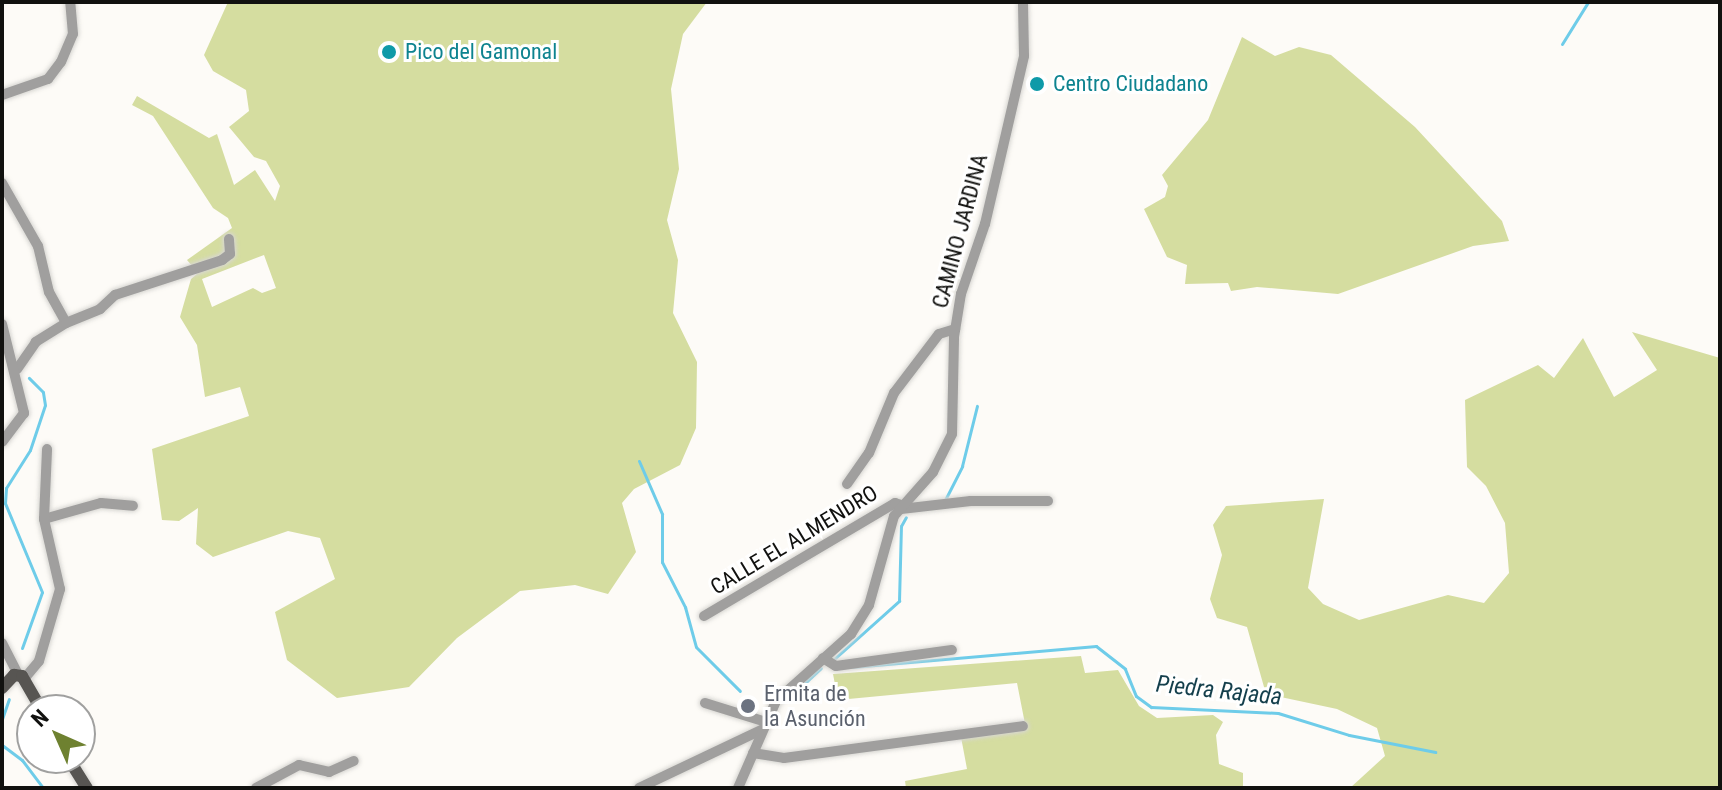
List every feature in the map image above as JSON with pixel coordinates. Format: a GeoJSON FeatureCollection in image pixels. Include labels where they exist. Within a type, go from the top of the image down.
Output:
{"type":"FeatureCollection","features":[{"type":"Feature","properties":{"kind":"street"},"geometry":{"type":"LineString","coordinates":[[2,95],[48,79],[61,62],[73,34],[70,2]]}},
{"type":"Feature","properties":{"kind":"street","name":"CAMINO JARDINA"},"geometry":{"type":"LineString","coordinates":[[738,788],[764,726],[781,695],[851,634],[869,605],[894,516],[933,472],[952,434],[955,329],[1024,56],[1023,2]]}},
{"type":"Feature","properties":{"kind":"street"},"geometry":{"type":"LineString","coordinates":[[2,183],[38,246],[49,292],[66,323]]}},
{"type":"Feature","properties":{"kind":"street"},"geometry":{"type":"LineString","coordinates":[[17,369],[36,342],[66,323],[100,309],[115,295],[222,260],[230,254],[229,239]]}},
{"type":"Feature","properties":{"kind":"street"},"geometry":{"type":"LineString","coordinates":[[2,324],[17,369],[24,413],[2,442]]}},
{"type":"Feature","properties":{"kind":"street"},"geometry":{"type":"LineString","coordinates":[[847,484],[869,453],[894,393],[939,334],[955,329]]}},
{"type":"Feature","properties":{"kind":"street"},"geometry":{"type":"LineString","coordinates":[[2,643],[13,684],[39,661],[60,589],[44,519],[47,449]]}},
{"type":"Feature","properties":{"kind":"street","name":"CALLE EL ALMENDRO"},"geometry":{"type":"LineString","coordinates":[[704,616],[895,503],[903,508],[971,501],[1048,501]]}},
{"type":"Feature","properties":{"kind":"street"},"geometry":{"type":"LineString","coordinates":[[44,519],[101,503],[133,506]]}},
{"type":"Feature","properties":{"kind":"street"},"geometry":{"type":"LineString","coordinates":[[823,658],[836,666],[952,650]]}},
{"type":"Feature","properties":{"kind":"street"},"geometry":{"type":"LineString","coordinates":[[705,703],[764,726]]}},
{"type":"Feature","properties":{"kind":"street"},"geometry":{"type":"LineString","coordinates":[[639,788],[764,726]]}},
{"type":"Feature","properties":{"kind":"street"},"geometry":{"type":"LineString","coordinates":[[753,753],[784,758],[1023,726]]}},
{"type":"Feature","properties":{"kind":"street"},"geometry":{"type":"LineString","coordinates":[[256,788],[299,765],[329,772],[354,761]]}},
{"type":"Feature","properties":{"kind":"green space"},"geometry":{"type":"Polygon","coordinates":[[[228,2],[707,2],[683,34],[671,89],[679,169],[667,220],[678,260],[673,313],[697,362],[696,428],[680,465],[634,489],[622,503],[636,552],[608,594],[575,585],[520,591],[457,638],[409,687],[337,698],[287,660],[275,612],[335,579],[320,538],[288,531],[213,557],[196,544],[198,508],[179,521],[162,520],[152,449],[249,416],[240,387],[205,397],[197,345],[180,317],[191,279],[198,273],[187,260],[232,228],[228,218],[213,208],[153,116],[132,105],[137,96],[209,138],[217,134],[234,185],[255,170],[275,201],[280,186],[266,161],[254,157],[229,127],[249,111],[246,90],[213,71],[204,55],[228,2]],[[264,255],[202,279],[212,307],[253,288],[262,293],[276,288],[264,255]]]}},
{"type":"Feature","properties":{"kind":"green space"},"geometry":{"type":"Polygon","coordinates":[[[1242,37],[1275,56],[1299,47],[1331,55],[1415,127],[1502,221],[1509,241],[1473,246],[1338,294],[1257,287],[1231,291],[1228,283],[1185,284],[1187,265],[1167,257],[1144,209],[1165,197],[1168,186],[1162,175],[1208,120],[1242,37]]]}},
{"type":"Feature","properties":{"kind":"green space"},"geometry":{"type":"Polygon","coordinates":[[[1632,332],[1720,358],[1720,788],[1350,788],[1385,756],[1377,728],[1337,709],[1266,694],[1247,627],[1217,618],[1210,599],[1222,555],[1213,525],[1226,506],[1324,499],[1308,588],[1323,604],[1359,620],[1448,595],[1484,603],[1509,573],[1505,523],[1486,486],[1467,467],[1465,400],[1538,365],[1554,378],[1583,338],[1614,397],[1657,370],[1632,332]]]}},
{"type":"Feature","properties":{"kind":"green space"},"geometry":{"type":"Polygon","coordinates":[[[1081,656],[1085,673],[1118,670],[1139,706],[1157,718],[1213,715],[1223,722],[1216,735],[1219,764],[1243,773],[1243,788],[906,788],[905,781],[967,769],[961,737],[1026,729],[1017,683],[838,700],[833,674],[1081,656]]]}},
{"type":"Feature","properties":{"kind":"waterway"},"geometry":{"type":"LineString","coordinates":[[1562,44],[1588,2]]}},
{"type":"Feature","properties":{"kind":"waterway"},"geometry":{"type":"LineString","coordinates":[[22,648],[42,592],[5,503],[6,488],[30,450],[45,405],[43,392],[29,378]]}},
{"type":"Feature","properties":{"kind":"waterway"},"geometry":{"type":"LineString","coordinates":[[945,500],[962,466],[977,406]]}},
{"type":"Feature","properties":{"kind":"waterway"},"geometry":{"type":"LineString","coordinates":[[639,461],[662,514],[662,562],[685,607],[696,647],[740,691]]}},
{"type":"Feature","properties":{"kind":"waterway"},"geometry":{"type":"LineString","coordinates":[[833,660],[899,601],[901,526],[906,517]]}},
{"type":"Feature","properties":{"kind":"waterway","name":"Piedra Rajada"},"geometry":{"type":"LineString","coordinates":[[852,667],[1096,646],[1125,669],[1136,696],[1151,707],[1278,713],[1349,735],[1435,752]]}},
{"type":"Feature","properties":{"kind":"waterway"},"geometry":{"type":"LineString","coordinates":[[793,694],[821,668]]}},
{"type":"Feature","properties":{"kind":"waterway"},"geometry":{"type":"LineString","coordinates":[[2,719],[9,699]]}},
{"type":"Feature","properties":{"kind":"waterway"},"geometry":{"type":"LineString","coordinates":[[2,745],[22,760],[43,788]]}},
{"type":"Feature","properties":{"kind":"place","name":"Pico del Gamonal"},"geometry":{"type":"Point","coordinates":[389,52]}},
{"type":"Feature","properties":{"kind":"place","name":"Centro Ciudadano"},"geometry":{"type":"Point","coordinates":[1037,84]}},
{"type":"Feature","properties":{"kind":"place","name":"Ermita de la Asunción"},"geometry":{"type":"Point","coordinates":[748,706]}}]}
